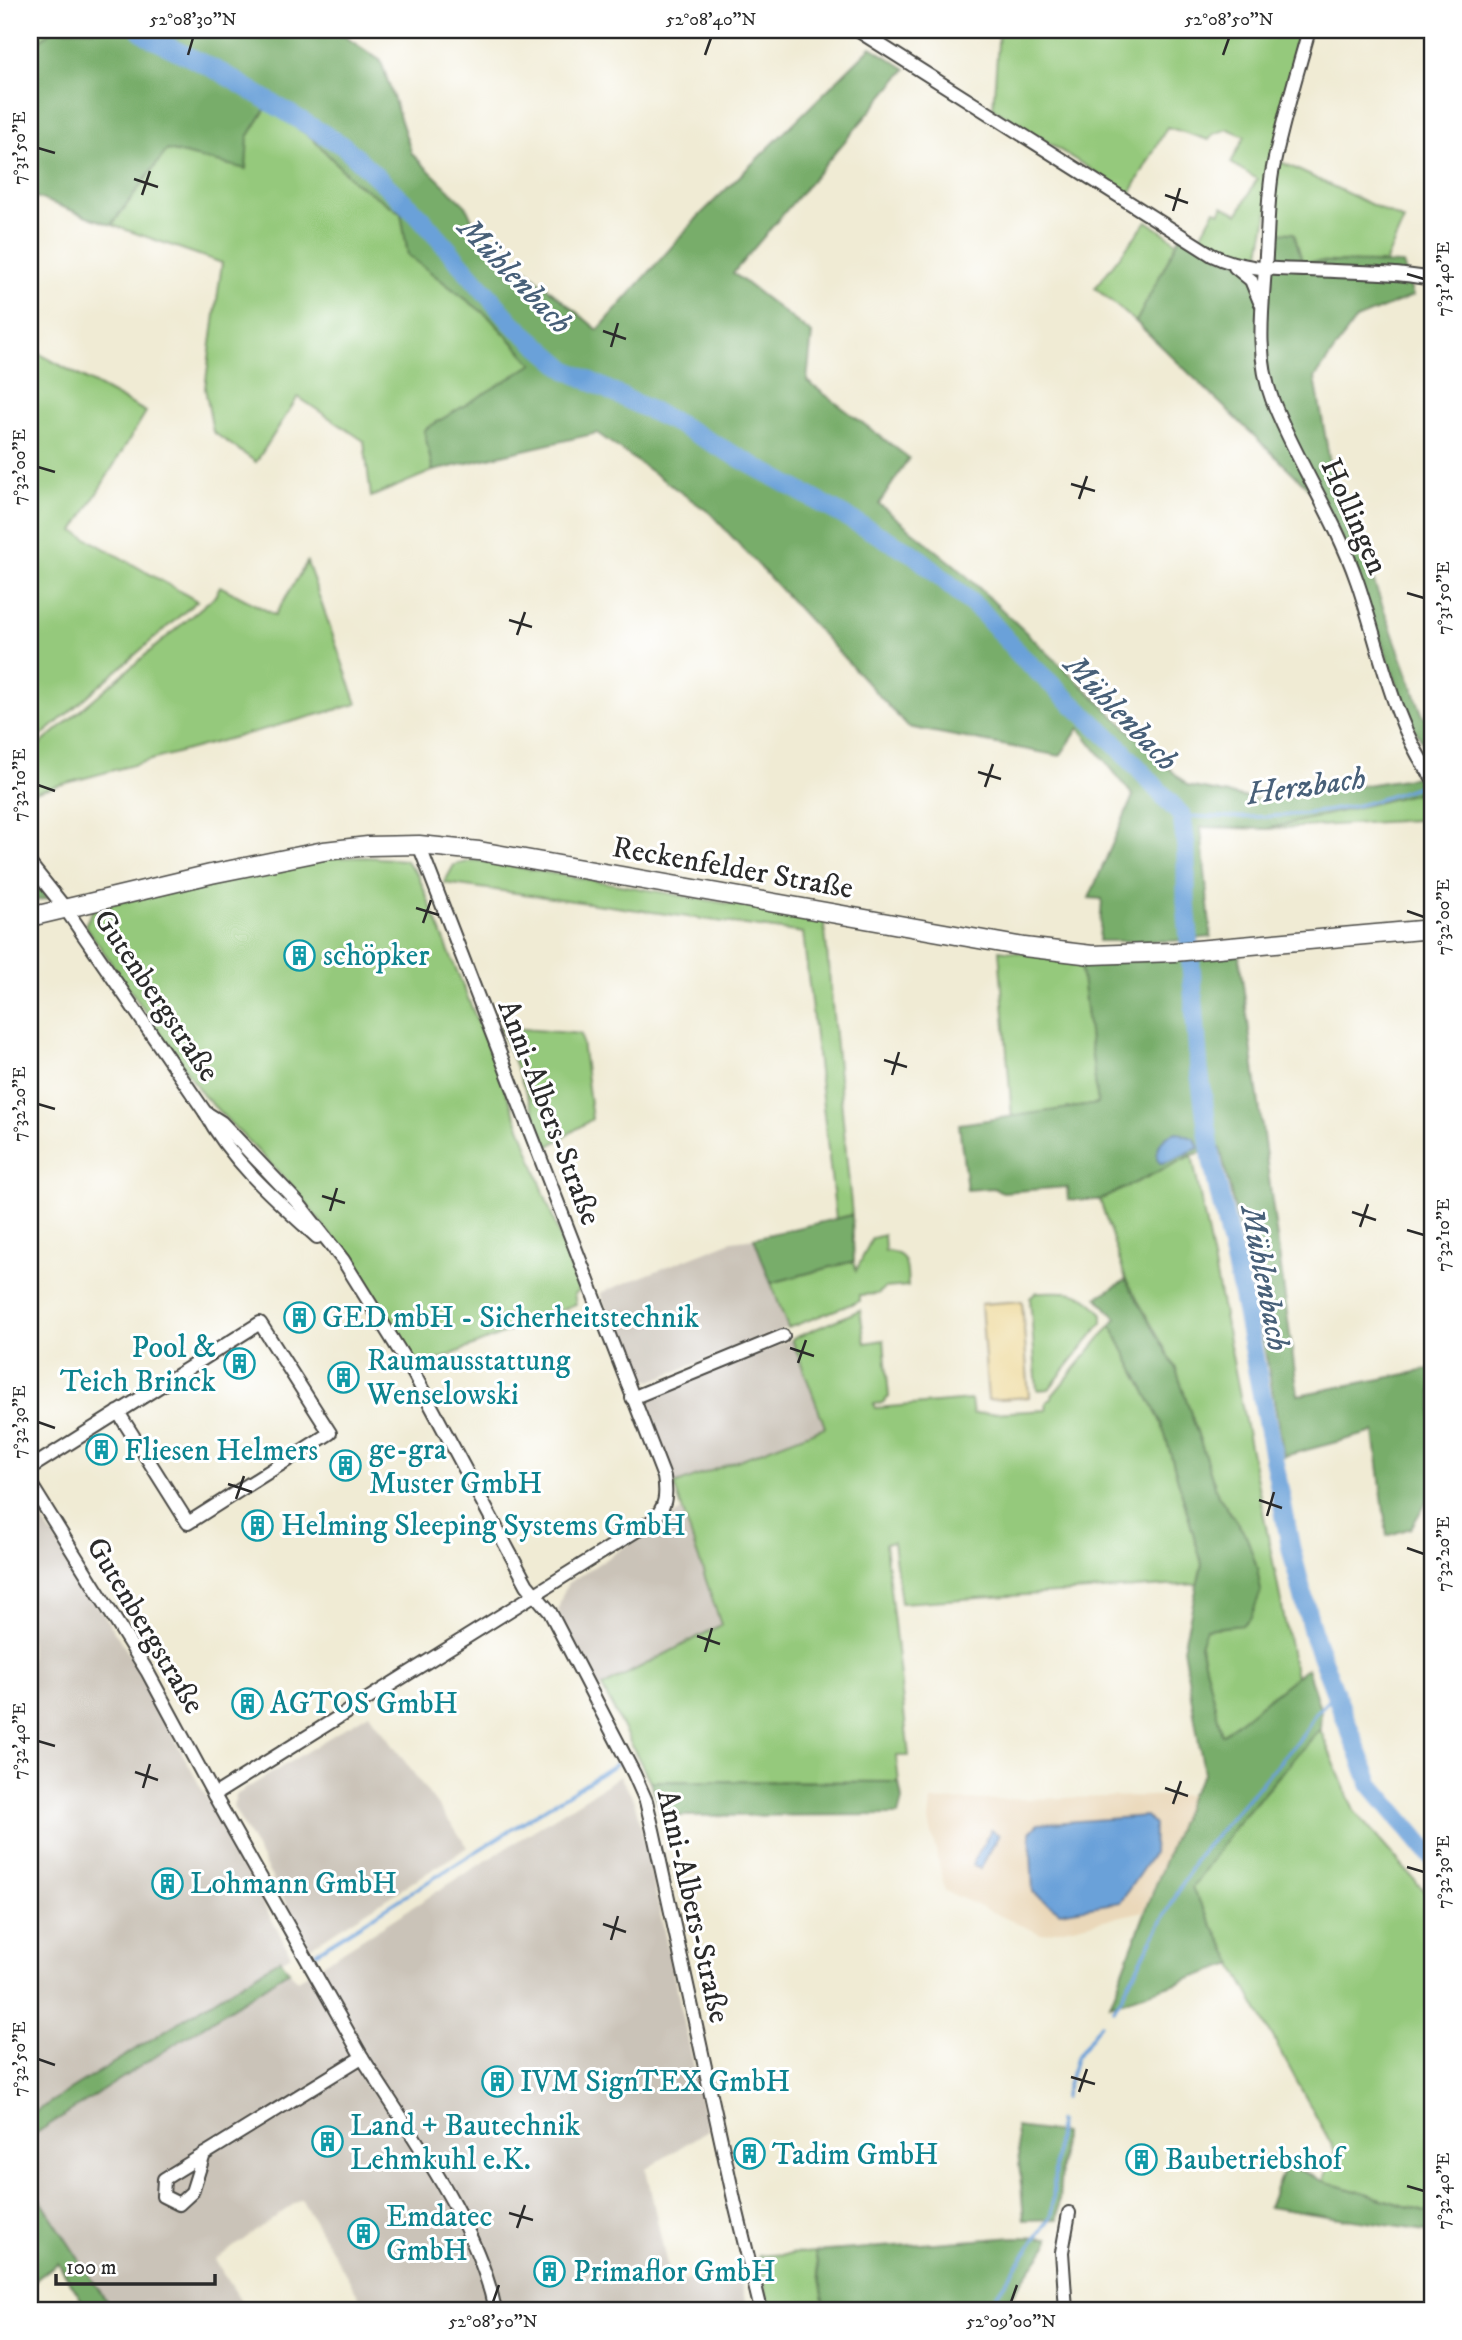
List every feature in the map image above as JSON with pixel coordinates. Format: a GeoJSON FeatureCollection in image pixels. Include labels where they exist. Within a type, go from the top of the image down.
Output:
{"type":"FeatureCollection","features":[{"type":"Feature","properties":{"kind":"street"},"geometry":{"type":"LineString","coordinates":[[858,30],[1212,256],[1229,263],[1265,269],[1404,273],[1432,279]]}},
{"type":"Feature","properties":{"kind":"street","name":"Hollingen"},"geometry":{"type":"LineString","coordinates":[[1309,30],[1279,138],[1272,177],[1261,307],[1263,368],[1272,398],[1356,579],[1410,739],[1430,774]]}},
{"type":"Feature","properties":{"kind":"street"},"geometry":{"type":"LineString","coordinates":[[1229,263],[1251,280],[1261,307]]}},
{"type":"Feature","properties":{"kind":"street","name":"Reckenfelder Straße"},"geometry":{"type":"LineString","coordinates":[[30,916],[324,851],[368,846],[419,845],[479,851],[1024,947],[1092,955],[1174,952],[1432,929]]}},
{"type":"Feature","properties":{"kind":"street","name":"Anni-Albers-Straße"},"geometry":{"type":"LineString","coordinates":[[419,845],[664,1477],[667,1491],[660,1514],[536,1595],[550,1612],[646,1801],[761,2310]]}},
{"type":"Feature","properties":{"kind":"street"},"geometry":{"type":"LineString","coordinates":[[30,864],[65,908]]}},
{"type":"Feature","properties":{"kind":"street","name":"Gutenbergstraße"},"geometry":{"type":"LineString","coordinates":[[65,908],[215,1130],[258,1181],[343,1260],[414,1374],[527,1585],[536,1595]]}},
{"type":"Feature","properties":{"kind":"street"},"geometry":{"type":"LineString","coordinates":[[30,1468],[118,1412],[260,1322],[330,1433],[188,1523],[118,1412]]}},
{"type":"Feature","properties":{"kind":"street"},"geometry":{"type":"LineString","coordinates":[[632,1398],[783,1336]]}},
{"type":"Feature","properties":{"kind":"street","name":"Gutenbergstraße"},"geometry":{"type":"LineString","coordinates":[[30,1483],[147,1671],[214,1796],[362,2057],[474,2243],[495,2310]]}},
{"type":"Feature","properties":{"kind":"street"},"geometry":{"type":"LineString","coordinates":[[214,1796],[536,1595]]}},
{"type":"Feature","properties":{"kind":"street"},"geometry":{"type":"LineString","coordinates":[[204,2154],[362,2057]]}},
{"type":"Feature","properties":{"kind":"street"},"geometry":{"type":"LineString","coordinates":[[1066,2310],[1062,2252],[1069,2213]]}},
{"type":"Feature","properties":{"kind":"shaded area"},"geometry":{"type":"Polygon","coordinates":[[[754,1238],[788,1328],[651,1381],[634,1374],[627,1366],[600,1293],[732,1241],[754,1238]]]}},
{"type":"Feature","properties":{"kind":"shaded area"},"geometry":{"type":"Polygon","coordinates":[[[792,1339],[826,1427],[674,1485],[645,1410],[652,1395],[792,1339]]]}},
{"type":"Feature","properties":{"kind":"shaded area"},"geometry":{"type":"Polygon","coordinates":[[[30,1501],[129,1654],[291,1955],[30,2115],[30,1501]]]}},
{"type":"Feature","properties":{"kind":"shaded area"},"geometry":{"type":"Polygon","coordinates":[[[681,1511],[722,1625],[597,1690],[564,1630],[558,1610],[568,1583],[681,1511]]]}},
{"type":"Feature","properties":{"kind":"shaded area"},"geometry":{"type":"Polygon","coordinates":[[[369,1713],[468,1847],[310,1947],[233,1807],[236,1795],[369,1713]]]}},
{"type":"Feature","properties":{"kind":"shaded area"},"geometry":{"type":"Polygon","coordinates":[[[620,1776],[634,1800],[642,1831],[708,2130],[646,2169],[671,2284],[738,2268],[747,2310],[367,2310],[301,2199],[215,2260],[247,2310],[112,2310],[30,2184],[30,2137],[289,1971],[297,1980],[620,1776]]]}},
{"type":"Feature","properties":{"kind":"shaded area"},"geometry":{"type":"Polygon","coordinates":[[[1190,1795],[1144,1911],[1041,1934],[945,1891],[929,1821],[931,1801],[1190,1795]]]}},
{"type":"Feature","properties":{"kind":"green space"},"geometry":{"type":"Polygon","coordinates":[[[30,30],[53,30],[30,48],[30,30]]]}},
{"type":"Feature","properties":{"kind":"green space"},"geometry":{"type":"Polygon","coordinates":[[[53,30],[335,30],[381,61],[412,154],[466,206],[476,228],[598,330],[698,217],[871,47],[906,69],[733,273],[812,334],[807,381],[909,458],[879,504],[957,567],[1188,786],[1264,801],[1417,777],[1417,793],[1267,829],[1201,827],[1211,937],[1173,941],[1099,941],[1102,899],[1089,898],[1133,796],[1079,728],[1060,756],[908,727],[710,513],[597,433],[433,471],[424,430],[533,364],[489,317],[408,255],[401,213],[353,181],[312,138],[266,108],[248,137],[246,169],[167,150],[111,225],[30,197],[30,48],[53,30]]]}},
{"type":"Feature","properties":{"kind":"green space"},"geometry":{"type":"Polygon","coordinates":[[[999,30],[1304,30],[1260,252],[1252,263],[1219,256],[1199,239],[1215,210],[1220,212],[1223,206],[1238,214],[1257,179],[1231,163],[1245,136],[1228,129],[1213,134],[1209,140],[1167,127],[1130,194],[993,108],[999,30]]]}},
{"type":"Feature","properties":{"kind":"green space"},"geometry":{"type":"Polygon","coordinates":[[[266,108],[312,138],[353,181],[401,213],[408,255],[489,317],[534,365],[424,430],[433,471],[371,497],[364,441],[298,397],[256,462],[213,432],[205,388],[222,263],[112,225],[167,150],[248,137],[266,108]]]}},
{"type":"Feature","properties":{"kind":"green space"},"geometry":{"type":"Polygon","coordinates":[[[1279,161],[1404,220],[1385,263],[1302,262],[1271,232],[1279,161]]]}},
{"type":"Feature","properties":{"kind":"green space"},"geometry":{"type":"Polygon","coordinates":[[[1147,221],[1178,243],[1136,322],[1095,288],[1147,221]]]}},
{"type":"Feature","properties":{"kind":"green space"},"geometry":{"type":"Polygon","coordinates":[[[1184,229],[1219,256],[1269,272],[1271,232],[1294,233],[1302,261],[1403,264],[1413,296],[1356,319],[1315,378],[1330,463],[1423,716],[1432,721],[1432,757],[1412,725],[1359,581],[1326,505],[1136,322],[1184,229]]]}},
{"type":"Feature","properties":{"kind":"green space"},"geometry":{"type":"Polygon","coordinates":[[[36,352],[146,412],[74,531],[197,601],[30,746],[30,366],[36,352]]]}},
{"type":"Feature","properties":{"kind":"green space"},"geometry":{"type":"Polygon","coordinates":[[[307,562],[357,704],[30,793],[30,753],[215,596],[220,586],[275,615],[307,562]]]}},
{"type":"Feature","properties":{"kind":"green space"},"geometry":{"type":"Polygon","coordinates":[[[1417,777],[1432,797],[1432,819],[1267,829],[1417,793],[1417,777]]]}},
{"type":"Feature","properties":{"kind":"green space"},"geometry":{"type":"Polygon","coordinates":[[[326,858],[405,860],[418,875],[523,1134],[579,1291],[574,1294],[576,1304],[416,1369],[348,1258],[294,1188],[203,1095],[85,925],[94,907],[326,858]]]}},
{"type":"Feature","properties":{"kind":"green space"},"geometry":{"type":"Polygon","coordinates":[[[475,860],[824,920],[852,1215],[836,1219],[803,933],[444,883],[454,865],[475,860]]]}},
{"type":"Feature","properties":{"kind":"green space"},"geometry":{"type":"Polygon","coordinates":[[[30,874],[48,898],[30,902],[30,874]]]}},
{"type":"Feature","properties":{"kind":"green space"},"geometry":{"type":"Polygon","coordinates":[[[999,950],[1080,961],[1098,1104],[1012,1117],[999,950]]]}},
{"type":"Feature","properties":{"kind":"green space"},"geometry":{"type":"Polygon","coordinates":[[[1239,955],[1298,1395],[1432,1369],[1432,1492],[1411,1528],[1387,1536],[1374,1432],[1284,1456],[1255,1295],[1220,1148],[1192,1155],[1100,1200],[1068,1200],[1067,1187],[1003,1192],[993,1188],[967,1190],[959,1124],[1098,1104],[1080,961],[1119,962],[1239,955]]]}},
{"type":"Feature","properties":{"kind":"green space"},"geometry":{"type":"Polygon","coordinates":[[[500,1027],[581,1034],[592,1119],[548,1147],[500,1027]]]}},
{"type":"Feature","properties":{"kind":"green space"},"geometry":{"type":"Polygon","coordinates":[[[1192,1155],[1296,1677],[1222,1736],[1200,1645],[1206,1629],[1242,1625],[1247,1537],[1218,1495],[1176,1369],[1126,1280],[1100,1200],[1192,1155]]]}},
{"type":"Feature","properties":{"kind":"green space"},"geometry":{"type":"Polygon","coordinates":[[[852,1215],[854,1261],[771,1283],[754,1238],[852,1215]]]}},
{"type":"Feature","properties":{"kind":"green space"},"geometry":{"type":"Polygon","coordinates":[[[884,1235],[885,1251],[899,1254],[905,1262],[908,1286],[885,1288],[878,1294],[859,1295],[859,1301],[788,1328],[771,1283],[854,1261],[856,1271],[872,1238],[884,1235]]]}},
{"type":"Feature","properties":{"kind":"green space"},"geometry":{"type":"Polygon","coordinates":[[[1126,1280],[1176,1369],[1218,1495],[1247,1537],[1257,1568],[1261,1591],[1251,1617],[1242,1625],[1206,1629],[1200,1645],[1222,1735],[1307,1668],[1321,1712],[1320,1729],[1236,1825],[1192,1888],[1234,1964],[1110,2005],[1190,1795],[1204,1773],[1183,1648],[1202,1564],[1162,1424],[1111,1325],[1116,1318],[1097,1297],[1126,1280]]]}},
{"type":"Feature","properties":{"kind":"green space"},"geometry":{"type":"Polygon","coordinates":[[[1037,1292],[1080,1295],[1102,1313],[1102,1323],[1049,1389],[1037,1390],[1030,1298],[1037,1292]]]}},
{"type":"Feature","properties":{"kind":"green space"},"geometry":{"type":"Polygon","coordinates":[[[860,1310],[865,1343],[884,1340],[889,1397],[882,1403],[874,1404],[876,1408],[971,1400],[973,1414],[1047,1410],[1046,1403],[1111,1325],[1162,1424],[1202,1564],[1198,1584],[901,1603],[893,1542],[885,1544],[909,1756],[896,1756],[899,1782],[650,1781],[602,1687],[721,1625],[674,1485],[825,1427],[792,1339],[860,1310]]]}},
{"type":"Feature","properties":{"kind":"green space"},"geometry":{"type":"Polygon","coordinates":[[[1320,1729],[1354,1811],[1432,1900],[1432,2211],[1428,2213],[1323,2181],[1335,2151],[1191,1888],[1236,1825],[1320,1729]]]}},
{"type":"Feature","properties":{"kind":"green space"},"geometry":{"type":"Polygon","coordinates":[[[650,1781],[899,1782],[902,1800],[898,1815],[663,1816],[650,1781]]]}},
{"type":"Feature","properties":{"kind":"green space"},"geometry":{"type":"Polygon","coordinates":[[[280,1959],[289,1971],[30,2137],[30,2115],[280,1959]]]}},
{"type":"Feature","properties":{"kind":"green space"},"geometry":{"type":"Polygon","coordinates":[[[1016,2127],[1063,2133],[1058,2219],[1024,2220],[1016,2127]]]}},
{"type":"Feature","properties":{"kind":"green space"},"geometry":{"type":"Polygon","coordinates":[[[1286,2164],[1323,2181],[1428,2213],[1432,2211],[1432,2232],[1268,2207],[1286,2164]]]}},
{"type":"Feature","properties":{"kind":"green space"},"geometry":{"type":"Polygon","coordinates":[[[30,2184],[112,2310],[88,2310],[58,2263],[30,2284],[30,2184]]]}},
{"type":"Feature","properties":{"kind":"green space"},"geometry":{"type":"Polygon","coordinates":[[[1016,2237],[1049,2238],[1048,2245],[1001,2310],[826,2310],[815,2252],[1016,2237]]]}},
{"type":"Feature","properties":{"kind":"green space"},"geometry":{"type":"Polygon","coordinates":[[[815,2252],[826,2310],[770,2310],[758,2256],[815,2252]]]}},
{"type":"Feature","properties":{"kind":"sand"},"geometry":{"type":"Polygon","coordinates":[[[1022,1301],[1029,1397],[988,1400],[981,1304],[1022,1301]]]}},
{"type":"Feature","properties":{"kind":"water"},"geometry":{"type":"Polygon","coordinates":[[[1177,1132],[1195,1139],[1199,1148],[1160,1163],[1157,1154],[1161,1141],[1177,1132]]]}},
{"type":"Feature","properties":{"kind":"water"},"geometry":{"type":"Polygon","coordinates":[[[1146,1816],[1154,1825],[1153,1854],[1120,1902],[1060,1912],[1033,1892],[1030,1832],[1038,1824],[1146,1816]]]}},
{"type":"Feature","properties":{"kind":"water"},"geometry":{"type":"Polygon","coordinates":[[[991,1830],[999,1835],[980,1869],[972,1864],[991,1830]]]}},
{"type":"Feature","properties":{"kind":"waterway","name":"Mühlenbach"},"geometry":{"type":"LineString","coordinates":[[140,30],[222,73],[345,147],[420,217],[512,323],[567,370],[678,424],[915,555],[983,613],[1020,655],[1118,746],[1182,816],[1199,1069],[1212,1162],[1243,1298],[1291,1549],[1314,1638],[1371,1785],[1432,1857]]}},
{"type":"Feature","properties":{"kind":"waterway","name":"Herzbach"},"geometry":{"type":"LineString","coordinates":[[1182,816],[1268,817],[1333,810],[1382,799],[1427,783],[1431,779]]}},
{"type":"Feature","properties":{"kind":"waterway"},"geometry":{"type":"LineString","coordinates":[[1114,2010],[1197,1857],[1304,1734],[1314,1715],[1335,1694]]}},
{"type":"Feature","properties":{"kind":"waterway"},"geometry":{"type":"LineString","coordinates":[[316,1952],[616,1764]]}},
{"type":"Feature","properties":{"kind":"waterway"},"geometry":{"type":"LineString","coordinates":[[1064,2098],[1076,2058],[1101,2024]]}},
{"type":"Feature","properties":{"kind":"waterway"},"geometry":{"type":"LineString","coordinates":[[986,2310],[1052,2215],[1058,2121]]}},
{"type":"Feature","properties":{"kind":"place","name":"schöpker"},"geometry":{"type":"Point","coordinates":[300,955]}},
{"type":"Feature","properties":{"kind":"place","name":"GED mbH - Sicherheitstechnik"},"geometry":{"type":"Point","coordinates":[299,1317]}},
{"type":"Feature","properties":{"kind":"place","name":"Pool & Teich Brinck"},"geometry":{"type":"Point","coordinates":[239,1364]}},
{"type":"Feature","properties":{"kind":"place","name":"Raumausstattung Wenselowski"},"geometry":{"type":"Point","coordinates":[344,1377]}},
{"type":"Feature","properties":{"kind":"place","name":"Fliesen Helmers"},"geometry":{"type":"Point","coordinates":[101,1450]}},
{"type":"Feature","properties":{"kind":"place","name":"ge-gra Muster GmbH"},"geometry":{"type":"Point","coordinates":[346,1466]}},
{"type":"Feature","properties":{"kind":"place","name":"Helming Sleeping Systems GmbH"},"geometry":{"type":"Point","coordinates":[258,1525]}},
{"type":"Feature","properties":{"kind":"place","name":"AGTOS GmbH"},"geometry":{"type":"Point","coordinates":[247,1703]}},
{"type":"Feature","properties":{"kind":"place","name":"Lohmann GmbH"},"geometry":{"type":"Point","coordinates":[167,1883]}},
{"type":"Feature","properties":{"kind":"place","name":"IVM SignTEX GmbH"},"geometry":{"type":"Point","coordinates":[497,2081]}},
{"type":"Feature","properties":{"kind":"place","name":"Land + Bautechnik Lehmkuhl e.K."},"geometry":{"type":"Point","coordinates":[327,2142]}},
{"type":"Feature","properties":{"kind":"place","name":"Tadim GmbH"},"geometry":{"type":"Point","coordinates":[749,2154]}},
{"type":"Feature","properties":{"kind":"place","name":"Baubetriebshof"},"geometry":{"type":"Point","coordinates":[1142,2159]}},
{"type":"Feature","properties":{"kind":"place","name":"Emdatec GmbH"},"geometry":{"type":"Point","coordinates":[363,2233]}},
{"type":"Feature","properties":{"kind":"place","name":"Primaflor GmbH"},"geometry":{"type":"Point","coordinates":[550,2271]}}]}
